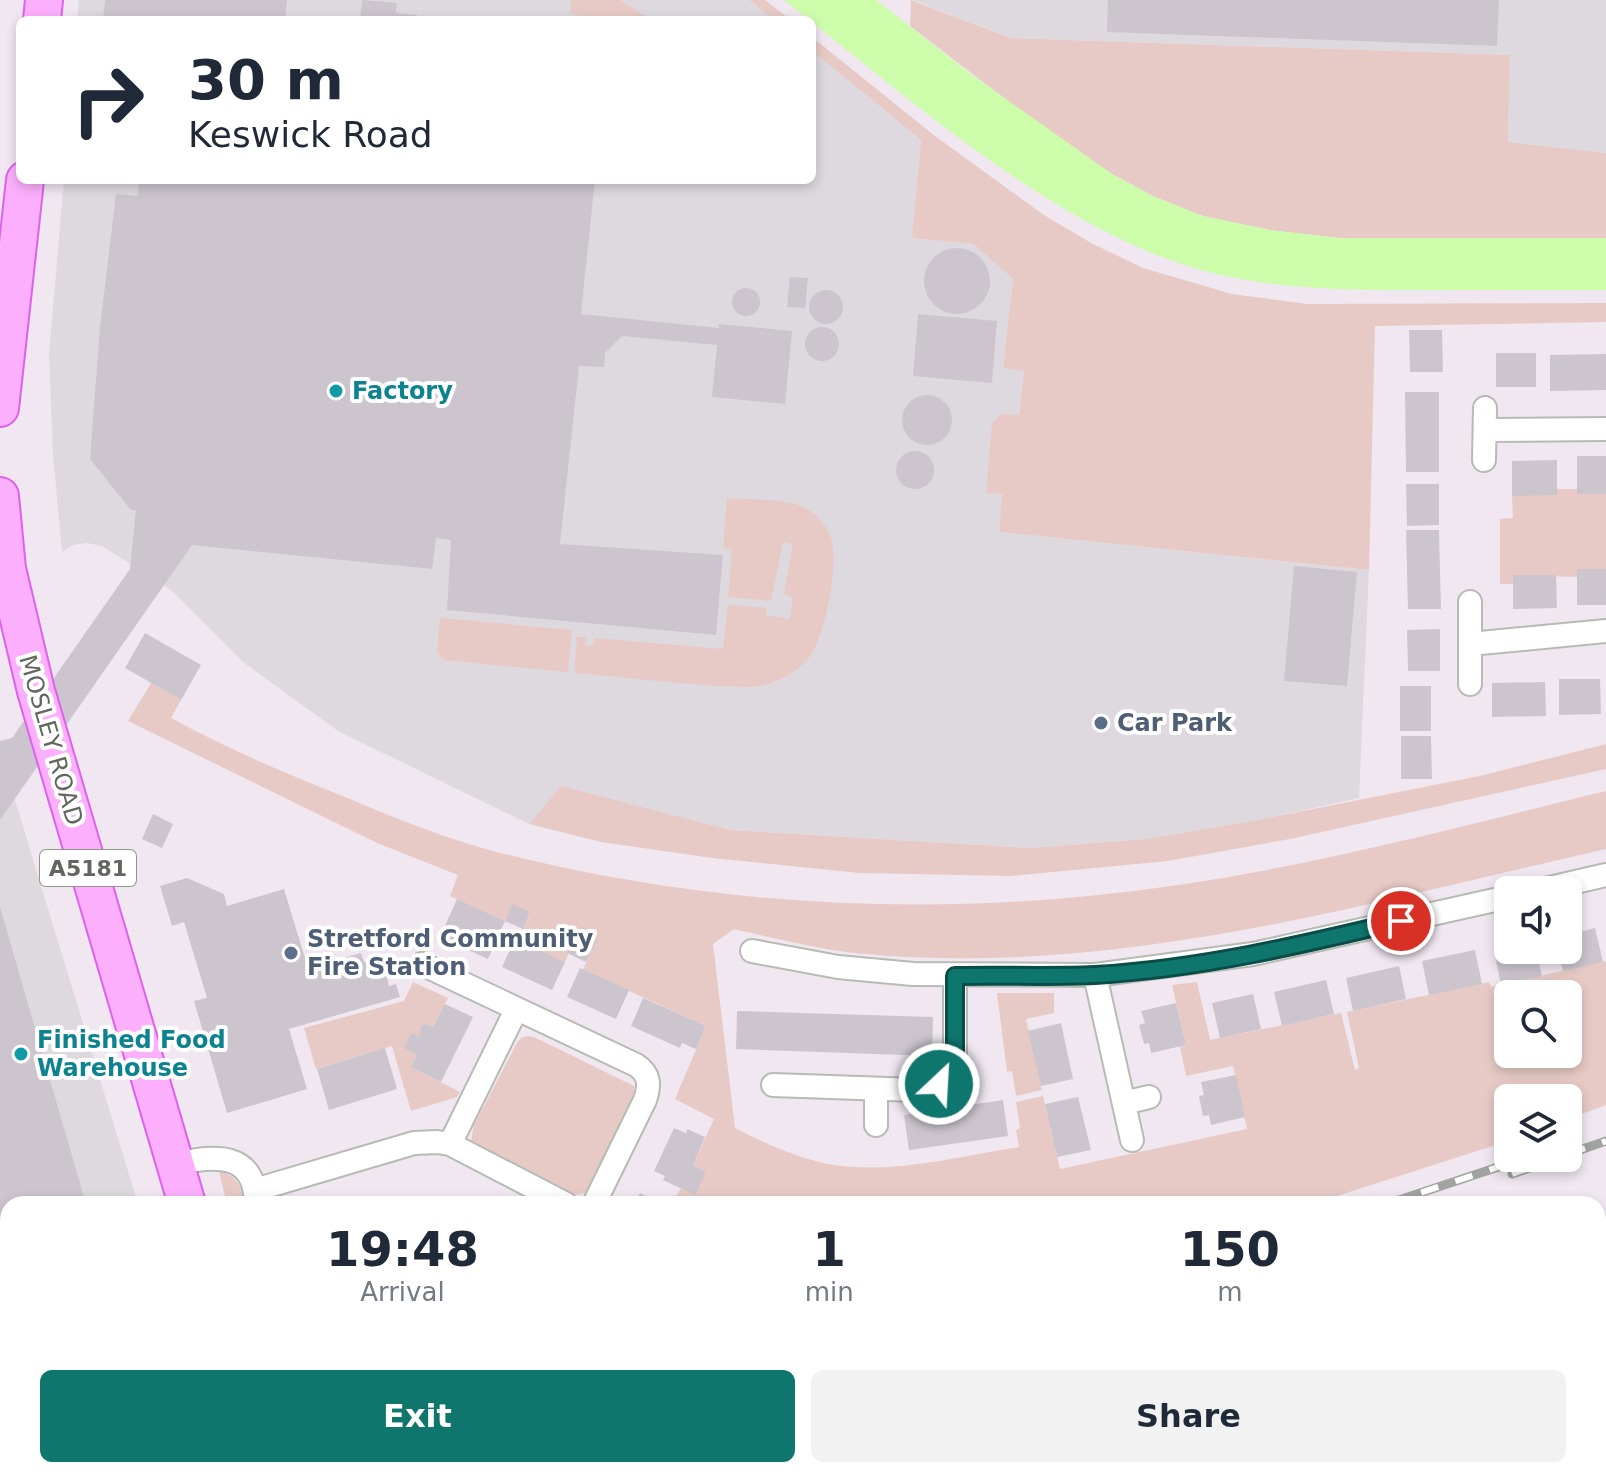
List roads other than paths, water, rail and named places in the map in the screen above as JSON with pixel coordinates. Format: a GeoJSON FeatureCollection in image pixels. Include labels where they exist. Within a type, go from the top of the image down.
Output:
{"type":"FeatureCollection","features":[{"type":"Feature","properties":{"kind":"main road"},"geometry":{"type":"LineString","coordinates":[[0,408],[25,184]]}},
{"type":"Feature","properties":{"kind":"main road","name":"MOSLEY ROAD"},"geometry":{"type":"LineString","coordinates":[[0,496],[7,569],[34,681],[175,1164]]}},
{"type":"Feature","properties":{"kind":"main road","name":"A5181"},"geometry":{"type":"LineString","coordinates":[[175,1164],[185,1196]]}},
{"type":"Feature","properties":{"kind":"street"},"geometry":{"type":"LineString","coordinates":[[1484,460],[1485,419],[1606,429]]}},
{"type":"Feature","properties":{"kind":"street"},"geometry":{"type":"LineString","coordinates":[[1470,602],[1470,684]]}},
{"type":"Feature","properties":{"kind":"street"},"geometry":{"type":"LineString","coordinates":[[1470,644],[1606,631]]}},
{"type":"Feature","properties":{"kind":"street"},"geometry":{"type":"LineString","coordinates":[[1582,881],[1606,875]]}},
{"type":"Feature","properties":{"kind":"street"},"geometry":{"type":"LineString","coordinates":[[752,951],[838,967],[955,976],[1095,975],[1253,954],[1494,900]]}},
{"type":"Feature","properties":{"kind":"street"},"geometry":{"type":"LineString","coordinates":[[422,964],[636,1065],[647,1075],[649,1082],[645,1100],[598,1196]]}},
{"type":"Feature","properties":{"kind":"street"},"geometry":{"type":"LineString","coordinates":[[1095,975],[1132,1140]]}},
{"type":"Feature","properties":{"kind":"street"},"geometry":{"type":"LineString","coordinates":[[773,1085],[928,1088],[948,1077],[955,1058],[955,976]]}},
{"type":"Feature","properties":{"kind":"street"},"geometry":{"type":"LineString","coordinates":[[450,1144],[516,1010]]}},
{"type":"Feature","properties":{"kind":"street"},"geometry":{"type":"LineString","coordinates":[[876,1089],[876,1125]]}},
{"type":"Feature","properties":{"kind":"street"},"geometry":{"type":"LineString","coordinates":[[1124,1103],[1149,1097]]}},
{"type":"Feature","properties":{"kind":"street"},"geometry":{"type":"LineString","coordinates":[[259,1196],[414,1143],[437,1142],[450,1144],[551,1196]]}},
{"type":"Feature","properties":{"kind":"street"},"geometry":{"type":"LineString","coordinates":[[175,1164],[215,1156],[230,1160],[250,1176],[256,1196]]}},
{"type":"Feature","properties":{"kind":"railway"},"geometry":{"type":"LineString","coordinates":[[1582,1149],[1606,1141]]}},
{"type":"Feature","properties":{"kind":"railway"},"geometry":{"type":"LineString","coordinates":[[1411,1196],[1494,1168]]}},
{"type":"Feature","properties":{"kind":"railway"},"geometry":{"type":"LineString","coordinates":[[1512,1174],[1518,1172]]}},
{"type":"Feature","properties":{"kind":"place","name":"Factory"},"geometry":{"type":"Point","coordinates":[336,391]}},
{"type":"Feature","properties":{"kind":"place","name":"Car Park"},"geometry":{"type":"Point","coordinates":[1101,723]}},
{"type":"Feature","properties":{"kind":"place","name":"Stretford Community Fire Station"},"geometry":{"type":"Point","coordinates":[291,953]}},
{"type":"Feature","properties":{"kind":"place","name":"Finished Food Warehouse"},"geometry":{"type":"Point","coordinates":[21,1054]}}]}
